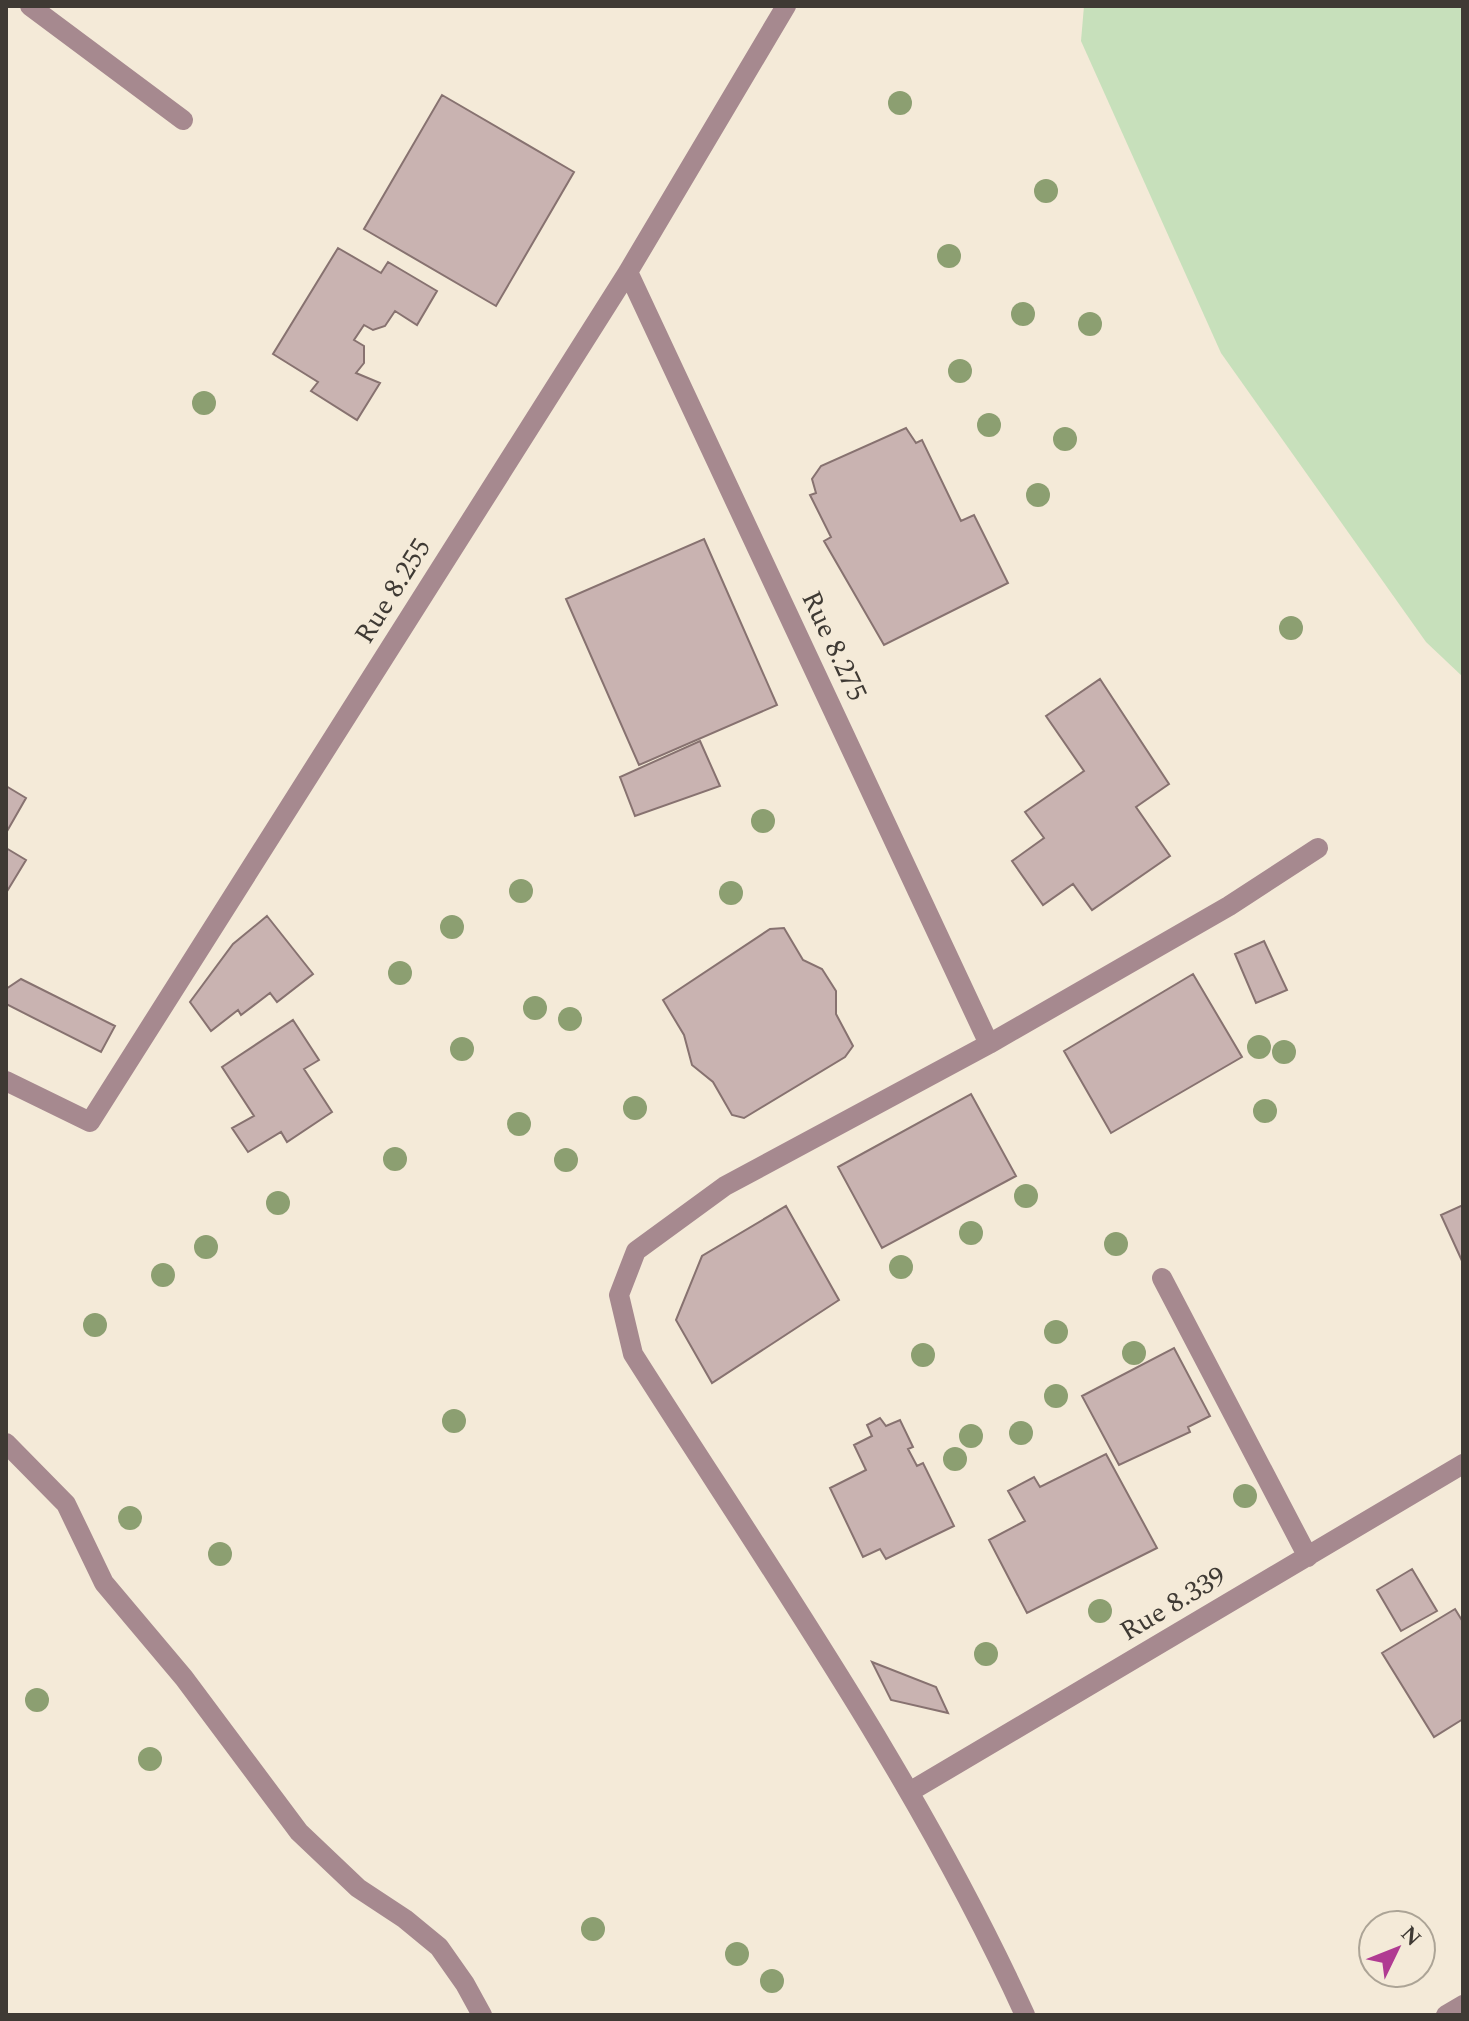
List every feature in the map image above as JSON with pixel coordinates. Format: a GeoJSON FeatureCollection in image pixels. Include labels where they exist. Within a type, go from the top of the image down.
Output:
{"type":"FeatureCollection","features":[{"type":"Feature","properties":{"kind":"street"},"geometry":{"type":"LineString","coordinates":[[30,6],[183,120]]}},
{"type":"Feature","properties":{"kind":"street","name":"Rue 8.255"},"geometry":{"type":"LineString","coordinates":[[6,1081],[90,1122],[628,272],[786,6]]}},
{"type":"Feature","properties":{"kind":"street","name":"Rue 8.275"},"geometry":{"type":"LineString","coordinates":[[628,272],[989,1044]]}},
{"type":"Feature","properties":{"kind":"street"},"geometry":{"type":"LineString","coordinates":[[1025,2015],[989,1936],[911,1791],[633,1354],[619,1295],[636,1251],[725,1186],[989,1044],[1229,906],[1318,848]]}},
{"type":"Feature","properties":{"kind":"street"},"geometry":{"type":"LineString","coordinates":[[1162,1278],[1308,1557]]}},
{"type":"Feature","properties":{"kind":"street"},"geometry":{"type":"LineString","coordinates":[[6,1443],[66,1504],[104,1583],[184,1678],[299,1832],[358,1888],[405,1919],[439,1947],[482,2015]]}},
{"type":"Feature","properties":{"kind":"street","name":"Rue 8.339"},"geometry":{"type":"LineString","coordinates":[[911,1791],[1463,1464]]}},
{"type":"Feature","properties":{"kind":"street"},"geometry":{"type":"LineString","coordinates":[[1446,2015],[1463,2005]]}},
{"type":"Feature","properties":{"kind":"green space"},"geometry":{"type":"Polygon","coordinates":[[[1084,6],[1463,6],[1463,677],[1426,642],[1221,353],[1081,41],[1084,6]]]}},
{"type":"Feature","properties":{"kind":"building"},"geometry":{"type":"Polygon","coordinates":[[[442,95],[574,172],[496,306],[364,229],[442,95]]]}},
{"type":"Feature","properties":{"kind":"building"},"geometry":{"type":"Polygon","coordinates":[[[338,248],[381,273],[388,262],[437,291],[417,325],[395,311],[385,326],[373,330],[364,325],[354,340],[364,346],[364,363],[356,373],[380,383],[357,420],[311,391],[318,382],[273,354],[338,248]]]}},
{"type":"Feature","properties":{"kind":"building"},"geometry":{"type":"Polygon","coordinates":[[[906,428],[916,443],[922,440],[961,521],[974,515],[1008,583],[884,645],[824,541],[831,537],[810,495],[816,493],[812,479],[821,466],[906,428]]]}},
{"type":"Feature","properties":{"kind":"building"},"geometry":{"type":"Polygon","coordinates":[[[704,539],[777,705],[639,765],[566,599],[704,539]]]}},
{"type":"Feature","properties":{"kind":"building"},"geometry":{"type":"Polygon","coordinates":[[[1100,679],[1169,784],[1136,807],[1170,856],[1092,910],[1073,884],[1043,905],[1012,861],[1044,838],[1025,812],[1084,771],[1046,716],[1100,679]]]}},
{"type":"Feature","properties":{"kind":"building"},"geometry":{"type":"Polygon","coordinates":[[[700,741],[720,786],[635,816],[620,777],[700,741]]]}},
{"type":"Feature","properties":{"kind":"building"},"geometry":{"type":"Polygon","coordinates":[[[6,786],[26,798],[6,833],[6,786]]]}},
{"type":"Feature","properties":{"kind":"building"},"geometry":{"type":"Polygon","coordinates":[[[6,848],[26,860],[6,893],[6,848]]]}},
{"type":"Feature","properties":{"kind":"building"},"geometry":{"type":"Polygon","coordinates":[[[267,916],[313,974],[277,1002],[270,993],[241,1015],[238,1010],[211,1031],[190,1002],[233,944],[267,916]]]}},
{"type":"Feature","properties":{"kind":"building"},"geometry":{"type":"Polygon","coordinates":[[[784,928],[803,960],[822,969],[836,991],[836,1014],[853,1046],[845,1057],[744,1118],[732,1115],[713,1082],[692,1065],[684,1035],[663,1000],[770,929],[784,928]]]}},
{"type":"Feature","properties":{"kind":"building"},"geometry":{"type":"Polygon","coordinates":[[[1264,941],[1287,990],[1256,1003],[1235,954],[1264,941]]]}},
{"type":"Feature","properties":{"kind":"building"},"geometry":{"type":"Polygon","coordinates":[[[1193,974],[1242,1057],[1111,1133],[1064,1051],[1193,974]]]}},
{"type":"Feature","properties":{"kind":"building"},"geometry":{"type":"Polygon","coordinates":[[[21,979],[115,1026],[101,1052],[6,1004],[6,989],[21,979]]]}},
{"type":"Feature","properties":{"kind":"building"},"geometry":{"type":"Polygon","coordinates":[[[293,1020],[319,1060],[304,1069],[332,1112],[287,1142],[281,1132],[248,1152],[232,1128],[254,1116],[222,1067],[293,1020]]]}},
{"type":"Feature","properties":{"kind":"building"},"geometry":{"type":"Polygon","coordinates":[[[971,1094],[1016,1176],[882,1248],[838,1167],[971,1094]]]}},
{"type":"Feature","properties":{"kind":"building"},"geometry":{"type":"Polygon","coordinates":[[[1463,1205],[1463,1263],[1441,1215],[1463,1205]]]}},
{"type":"Feature","properties":{"kind":"building"},"geometry":{"type":"Polygon","coordinates":[[[786,1206],[839,1300],[712,1383],[676,1320],[702,1256],[786,1206]]]}},
{"type":"Feature","properties":{"kind":"building"},"geometry":{"type":"Polygon","coordinates":[[[1174,1348],[1210,1416],[1188,1427],[1190,1432],[1119,1465],[1082,1396],[1174,1348]]]}},
{"type":"Feature","properties":{"kind":"building"},"geometry":{"type":"Polygon","coordinates":[[[880,1418],[886,1426],[900,1420],[913,1447],[908,1449],[917,1466],[923,1463],[954,1526],[886,1559],[880,1549],[863,1557],[830,1488],[866,1470],[854,1445],[872,1436],[867,1425],[880,1418]]]}},
{"type":"Feature","properties":{"kind":"building"},"geometry":{"type":"Polygon","coordinates":[[[1106,1454],[1157,1548],[1027,1613],[989,1540],[1025,1521],[1008,1491],[1034,1477],[1040,1487],[1106,1454]]]}},
{"type":"Feature","properties":{"kind":"building"},"geometry":{"type":"Polygon","coordinates":[[[1412,1569],[1437,1611],[1401,1631],[1377,1590],[1412,1569]]]}},
{"type":"Feature","properties":{"kind":"building"},"geometry":{"type":"Polygon","coordinates":[[[1455,1609],[1463,1622],[1463,1719],[1434,1737],[1382,1653],[1455,1609]]]}},
{"type":"Feature","properties":{"kind":"building"},"geometry":{"type":"Polygon","coordinates":[[[872,1662],[936,1687],[948,1713],[891,1700],[872,1662]]]}}]}
